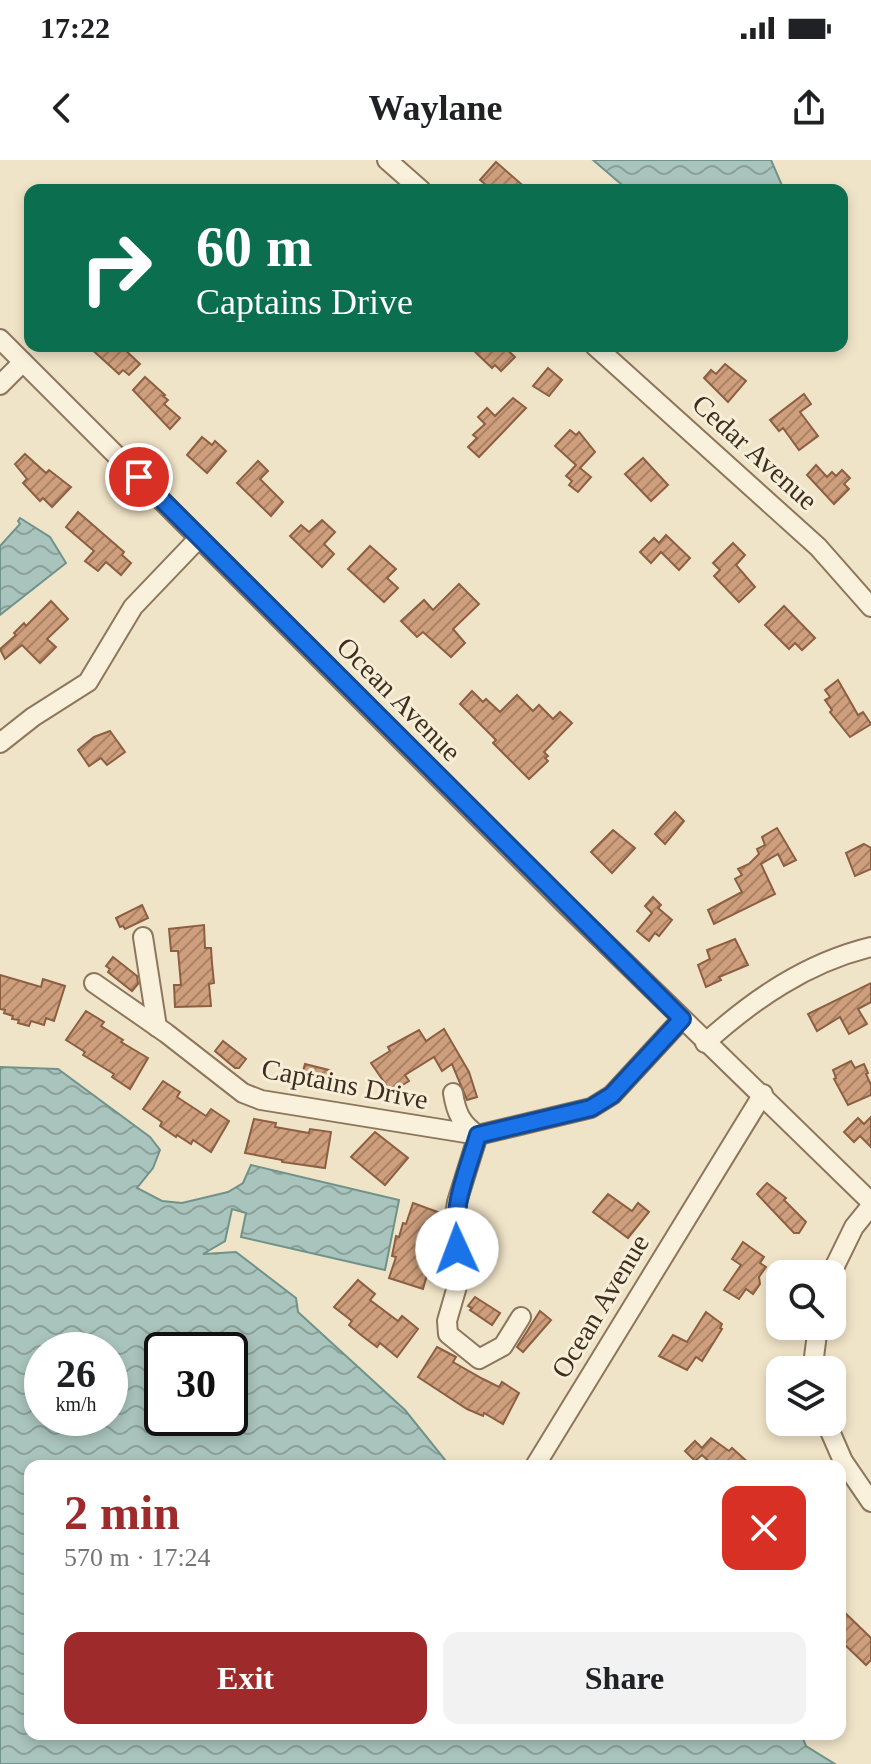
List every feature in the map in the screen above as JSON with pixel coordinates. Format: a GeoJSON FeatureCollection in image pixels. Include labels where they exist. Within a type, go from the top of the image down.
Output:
{"type":"FeatureCollection","features":[{"type":"Feature","properties":{"kind":"street"},"geometry":{"type":"LineString","coordinates":[[387,160],[414,184]]}},
{"type":"Feature","properties":{"kind":"street","name":"Ocean Avenue"},"geometry":{"type":"LineString","coordinates":[[0,339],[705,1043],[763,1094],[871,1204]]}},
{"type":"Feature","properties":{"kind":"street","name":"Cedar Avenue"},"geometry":{"type":"LineString","coordinates":[[602,352],[818,547],[871,607]]}},
{"type":"Feature","properties":{"kind":"street"},"geometry":{"type":"LineString","coordinates":[[0,385],[23,362]]}},
{"type":"Feature","properties":{"kind":"street"},"geometry":{"type":"LineString","coordinates":[[0,743],[33,717],[88,682],[133,607],[199,538]]}},
{"type":"Feature","properties":{"kind":"street"},"geometry":{"type":"LineString","coordinates":[[143,937],[157,1027]]}},
{"type":"Feature","properties":{"kind":"street"},"geometry":{"type":"LineString","coordinates":[[705,1043],[760,997],[807,969],[871,947]]}},
{"type":"Feature","properties":{"kind":"street","name":"Captains Drive"},"geometry":{"type":"LineString","coordinates":[[94,983],[243,1093],[261,1100],[478,1135],[591,1108],[612,1095],[682,1019]]}},
{"type":"Feature","properties":{"kind":"street","name":"Captains Drive"},"geometry":{"type":"LineString","coordinates":[[453,1093],[455,1107],[465,1127],[478,1135]]}},
{"type":"Feature","properties":{"kind":"street","name":"Ocean Avenue"},"geometry":{"type":"LineString","coordinates":[[539,1460],[763,1094]]}},
{"type":"Feature","properties":{"kind":"street"},"geometry":{"type":"LineString","coordinates":[[478,1135],[457,1202],[454,1223],[460,1276],[447,1321],[448,1334],[479,1359],[503,1346],[521,1317]]}},
{"type":"Feature","properties":{"kind":"street"},"geometry":{"type":"LineString","coordinates":[[838,1260],[854,1227],[871,1204]]}},
{"type":"Feature","properties":{"kind":"street"},"geometry":{"type":"LineString","coordinates":[[832,1436],[843,1460]]}},
{"type":"Feature","properties":{"kind":"street"},"geometry":{"type":"LineString","coordinates":[[846,1465],[871,1502]]}},
{"type":"Feature","properties":{"kind":"water"},"geometry":{"type":"Polygon","coordinates":[[[593,160],[771,160],[781,184],[621,184],[593,160]]]}},
{"type":"Feature","properties":{"kind":"water"},"geometry":{"type":"Polygon","coordinates":[[[20,518],[50,537],[66,563],[0,615],[0,546],[20,524],[20,518]]]}},
{"type":"Feature","properties":{"kind":"water"},"geometry":{"type":"Polygon","coordinates":[[[0,1067],[58,1069],[150,1137],[160,1150],[153,1168],[137,1188],[162,1201],[182,1203],[228,1192],[243,1183],[251,1165],[399,1200],[385,1270],[241,1237],[246,1213],[232,1209],[225,1241],[203,1254],[236,1252],[296,1298],[298,1312],[405,1410],[445,1460],[24,1460],[24,1740],[804,1740],[806,1746],[835,1764],[0,1764],[0,1067]]]}},
{"type":"Feature","properties":{"kind":"building"},"geometry":{"type":"Polygon","coordinates":[[[496,162],[521,184],[485,184],[480,180],[496,162]]]}},
{"type":"Feature","properties":{"kind":"building"},"geometry":{"type":"Polygon","coordinates":[[[95,352],[127,352],[140,364],[129,375],[123,370],[119,374],[95,352]]]}},
{"type":"Feature","properties":{"kind":"building"},"geometry":{"type":"Polygon","coordinates":[[[475,352],[510,352],[515,357],[501,371],[495,365],[492,368],[475,352]]]}},
{"type":"Feature","properties":{"kind":"building"},"geometry":{"type":"Polygon","coordinates":[[[725,364],[746,381],[728,402],[704,378],[711,370],[716,374],[725,364]]]}},
{"type":"Feature","properties":{"kind":"building"},"geometry":{"type":"Polygon","coordinates":[[[548,368],[562,380],[549,396],[533,386],[548,368]]]}},
{"type":"Feature","properties":{"kind":"building"},"geometry":{"type":"Polygon","coordinates":[[[145,377],[165,395],[168,400],[164,404],[180,418],[170,429],[133,390],[145,377]]]}},
{"type":"Feature","properties":{"kind":"building"},"geometry":{"type":"Polygon","coordinates":[[[804,394],[811,404],[800,412],[818,436],[799,450],[783,428],[779,431],[770,420],[804,394]]]}},
{"type":"Feature","properties":{"kind":"building"},"geometry":{"type":"Polygon","coordinates":[[[513,398],[526,408],[479,457],[468,447],[477,438],[473,435],[485,424],[478,417],[487,408],[495,416],[513,398]]]}},
{"type":"Feature","properties":{"kind":"building"},"geometry":{"type":"Polygon","coordinates":[[[570,430],[576,435],[579,432],[595,452],[580,468],[591,477],[578,492],[569,485],[572,481],[566,476],[576,465],[555,446],[570,430]]]}},
{"type":"Feature","properties":{"kind":"building"},"geometry":{"type":"Polygon","coordinates":[[[202,437],[212,445],[215,441],[226,451],[207,473],[187,455],[202,437]]]}},
{"type":"Feature","properties":{"kind":"building"},"geometry":{"type":"Polygon","coordinates":[[[25,454],[46,473],[49,470],[71,487],[52,507],[43,498],[40,501],[23,483],[27,479],[15,464],[25,454]]]}},
{"type":"Feature","properties":{"kind":"building"},"geometry":{"type":"Polygon","coordinates":[[[643,458],[668,485],[651,501],[625,474],[643,458]]]}},
{"type":"Feature","properties":{"kind":"building"},"geometry":{"type":"Polygon","coordinates":[[[258,461],[268,471],[260,479],[283,502],[271,516],[237,483],[258,461]]]}},
{"type":"Feature","properties":{"kind":"building"},"geometry":{"type":"Polygon","coordinates":[[[816,465],[827,477],[832,472],[836,476],[842,470],[850,478],[844,484],[849,489],[834,504],[807,475],[816,465]]]}},
{"type":"Feature","properties":{"kind":"building"},"geometry":{"type":"Polygon","coordinates":[[[78,512],[124,552],[122,555],[131,563],[121,575],[106,562],[98,571],[85,561],[94,551],[66,527],[78,512]]]}},
{"type":"Feature","properties":{"kind":"building"},"geometry":{"type":"Polygon","coordinates":[[[322,520],[335,532],[324,544],[334,554],[322,567],[290,536],[301,525],[309,532],[322,520]]]}},
{"type":"Feature","properties":{"kind":"building"},"geometry":{"type":"Polygon","coordinates":[[[666,535],[690,558],[679,570],[661,552],[651,563],[640,552],[654,538],[659,543],[666,535]]]}},
{"type":"Feature","properties":{"kind":"building"},"geometry":{"type":"Polygon","coordinates":[[[733,543],[745,555],[736,565],[755,587],[739,602],[714,576],[720,570],[713,563],[733,543]]]}},
{"type":"Feature","properties":{"kind":"building"},"geometry":{"type":"Polygon","coordinates":[[[370,546],[396,569],[387,578],[398,588],[384,602],[348,569],[370,546]]]}},
{"type":"Feature","properties":{"kind":"building"},"geometry":{"type":"Polygon","coordinates":[[[459,584],[479,604],[453,629],[465,643],[451,657],[423,632],[417,637],[401,621],[424,600],[433,610],[459,584]]]}},
{"type":"Feature","properties":{"kind":"building"},"geometry":{"type":"Polygon","coordinates":[[[51,601],[68,619],[47,639],[56,647],[40,663],[22,645],[5,659],[0,649],[24,623],[26,626],[51,601]]]}},
{"type":"Feature","properties":{"kind":"building"},"geometry":{"type":"Polygon","coordinates":[[[784,606],[815,638],[802,650],[795,643],[789,649],[765,625],[784,606]]]}},
{"type":"Feature","properties":{"kind":"building"},"geometry":{"type":"Polygon","coordinates":[[[838,680],[858,715],[863,712],[871,724],[850,737],[830,712],[832,710],[825,700],[830,697],[825,690],[838,680]]]}},
{"type":"Feature","properties":{"kind":"building"},"geometry":{"type":"Polygon","coordinates":[[[472,691],[500,712],[517,695],[533,711],[539,705],[553,719],[560,712],[572,723],[544,752],[548,761],[529,779],[460,704],[472,691]]]}},
{"type":"Feature","properties":{"kind":"building"},"geometry":{"type":"Polygon","coordinates":[[[110,731],[125,752],[107,765],[101,758],[89,766],[78,750],[94,737],[110,731]]]}},
{"type":"Feature","properties":{"kind":"building"},"geometry":{"type":"Polygon","coordinates":[[[675,812],[684,821],[665,844],[655,834],[675,812]]]}},
{"type":"Feature","properties":{"kind":"building"},"geometry":{"type":"Polygon","coordinates":[[[777,828],[796,860],[784,866],[778,854],[761,864],[775,894],[714,924],[708,910],[742,892],[735,879],[742,875],[738,869],[759,854],[757,849],[765,845],[762,837],[777,828]]]}},
{"type":"Feature","properties":{"kind":"building"},"geometry":{"type":"Polygon","coordinates":[[[613,830],[635,848],[612,873],[591,852],[613,830]]]}},
{"type":"Feature","properties":{"kind":"building"},"geometry":{"type":"Polygon","coordinates":[[[864,844],[871,848],[871,869],[855,876],[846,853],[864,844]]]}},
{"type":"Feature","properties":{"kind":"building"},"geometry":{"type":"Polygon","coordinates":[[[653,897],[661,905],[658,908],[672,920],[659,936],[655,933],[649,941],[637,931],[652,913],[645,906],[653,897]]]}},
{"type":"Feature","properties":{"kind":"building"},"geometry":{"type":"Polygon","coordinates":[[[142,905],[148,918],[125,929],[120,927],[116,918],[142,905]]]}},
{"type":"Feature","properties":{"kind":"building"},"geometry":{"type":"Polygon","coordinates":[[[204,925],[205,948],[211,948],[214,983],[209,984],[211,1006],[175,1007],[174,985],[181,985],[178,951],[171,951],[169,929],[204,925]]]}},
{"type":"Feature","properties":{"kind":"building"},"geometry":{"type":"Polygon","coordinates":[[[735,939],[748,965],[719,977],[721,980],[706,987],[698,965],[710,959],[707,950],[735,939]]]}},
{"type":"Feature","properties":{"kind":"building"},"geometry":{"type":"Polygon","coordinates":[[[113,957],[137,976],[138,984],[132,991],[108,972],[110,969],[106,966],[113,957]]]}},
{"type":"Feature","properties":{"kind":"building"},"geometry":{"type":"Polygon","coordinates":[[[0,975],[41,987],[43,979],[65,986],[54,1021],[46,1018],[44,1025],[31,1021],[29,1026],[18,1023],[19,1020],[4,1013],[5,1010],[0,1009],[0,975]]]}},
{"type":"Feature","properties":{"kind":"building"},"geometry":{"type":"Polygon","coordinates":[[[871,983],[871,1002],[858,1009],[867,1024],[849,1034],[840,1017],[817,1031],[808,1014],[871,983]]]}},
{"type":"Feature","properties":{"kind":"building"},"geometry":{"type":"Polygon","coordinates":[[[86,1011],[104,1022],[101,1026],[123,1040],[121,1042],[148,1058],[130,1089],[66,1040],[86,1011]]]}},
{"type":"Feature","properties":{"kind":"building"},"geometry":{"type":"Polygon","coordinates":[[[444,1029],[469,1072],[477,1097],[467,1100],[452,1064],[442,1071],[434,1057],[405,1075],[409,1081],[391,1092],[371,1063],[390,1051],[388,1047],[419,1030],[426,1041],[444,1029]]]}},
{"type":"Feature","properties":{"kind":"building"},"geometry":{"type":"Polygon","coordinates":[[[223,1041],[246,1059],[239,1068],[215,1051],[223,1041]]]}},
{"type":"Feature","properties":{"kind":"building"},"geometry":{"type":"Polygon","coordinates":[[[851,1061],[855,1068],[864,1064],[871,1095],[848,1105],[834,1079],[833,1070],[851,1061]]]}},
{"type":"Feature","properties":{"kind":"building"},"geometry":{"type":"Polygon","coordinates":[[[305,1064],[333,1071],[330,1083],[301,1078],[305,1064]]]}},
{"type":"Feature","properties":{"kind":"building"},"geometry":{"type":"Polygon","coordinates":[[[163,1081],[180,1092],[177,1097],[206,1116],[211,1109],[229,1121],[211,1152],[193,1140],[191,1144],[176,1137],[143,1109],[163,1081]]]}},
{"type":"Feature","properties":{"kind":"building"},"geometry":{"type":"Polygon","coordinates":[[[871,1117],[871,1147],[860,1136],[854,1142],[844,1132],[858,1118],[864,1124],[871,1117]]]}},
{"type":"Feature","properties":{"kind":"building"},"geometry":{"type":"Polygon","coordinates":[[[254,1119],[276,1123],[275,1127],[309,1133],[310,1129],[331,1132],[325,1168],[245,1153],[254,1119]]]}},
{"type":"Feature","properties":{"kind":"building"},"geometry":{"type":"Polygon","coordinates":[[[375,1132],[408,1158],[385,1185],[351,1157],[375,1132]]]}},
{"type":"Feature","properties":{"kind":"building"},"geometry":{"type":"Polygon","coordinates":[[[767,1183],[786,1198],[784,1200],[806,1222],[799,1233],[794,1233],[757,1194],[767,1183]]]}},
{"type":"Feature","properties":{"kind":"building"},"geometry":{"type":"Polygon","coordinates":[[[608,1194],[632,1211],[638,1203],[649,1212],[628,1238],[593,1212],[608,1194]]]}},
{"type":"Feature","properties":{"kind":"building"},"geometry":{"type":"Polygon","coordinates":[[[413,1203],[443,1214],[440,1235],[434,1233],[423,1266],[429,1268],[423,1289],[389,1278],[396,1257],[392,1256],[396,1236],[399,1237],[403,1223],[406,1224],[413,1203]]]}},
{"type":"Feature","properties":{"kind":"building"},"geometry":{"type":"Polygon","coordinates":[[[487,1233],[496,1258],[482,1262],[476,1237],[487,1233]]]}},
{"type":"Feature","properties":{"kind":"building"},"geometry":{"type":"Polygon","coordinates":[[[743,1242],[764,1257],[760,1263],[766,1267],[753,1294],[746,1289],[739,1299],[724,1290],[741,1265],[732,1259],[743,1242]]]}},
{"type":"Feature","properties":{"kind":"building"},"geometry":{"type":"Polygon","coordinates":[[[358,1280],[375,1294],[370,1300],[398,1321],[402,1316],[418,1329],[397,1357],[380,1343],[377,1347],[361,1335],[349,1325],[352,1321],[334,1307],[358,1280]]]}},
{"type":"Feature","properties":{"kind":"building"},"geometry":{"type":"Polygon","coordinates":[[[475,1297],[500,1313],[492,1325],[470,1310],[472,1308],[468,1306],[475,1297]]]}},
{"type":"Feature","properties":{"kind":"building"},"geometry":{"type":"Polygon","coordinates":[[[540,1311],[551,1320],[523,1352],[517,1347],[540,1311]]]}},
{"type":"Feature","properties":{"kind":"building"},"geometry":{"type":"Polygon","coordinates":[[[706,1312],[722,1324],[722,1329],[702,1361],[696,1357],[687,1370],[659,1356],[673,1335],[687,1342],[706,1312]]]}},
{"type":"Feature","properties":{"kind":"building"},"geometry":{"type":"Polygon","coordinates":[[[437,1347],[456,1357],[453,1362],[483,1379],[499,1387],[502,1382],[519,1393],[503,1424],[484,1413],[483,1416],[467,1409],[418,1377],[437,1347]]]}},
{"type":"Feature","properties":{"kind":"building"},"geometry":{"type":"Polygon","coordinates":[[[711,1438],[729,1451],[732,1448],[745,1460],[707,1460],[702,1455],[694,1460],[685,1451],[695,1441],[702,1448],[711,1438]]]}},
{"type":"Feature","properties":{"kind":"building"},"geometry":{"type":"Polygon","coordinates":[[[846,1614],[871,1638],[871,1660],[866,1665],[846,1646],[846,1614]]]}},
{"type":"Feature","properties":{"kind":"route"},"geometry":{"type":"LineString","coordinates":[[139,477],[682,1019],[612,1095],[591,1108],[478,1135],[457,1202],[454,1223],[457,1249]]}}]}
